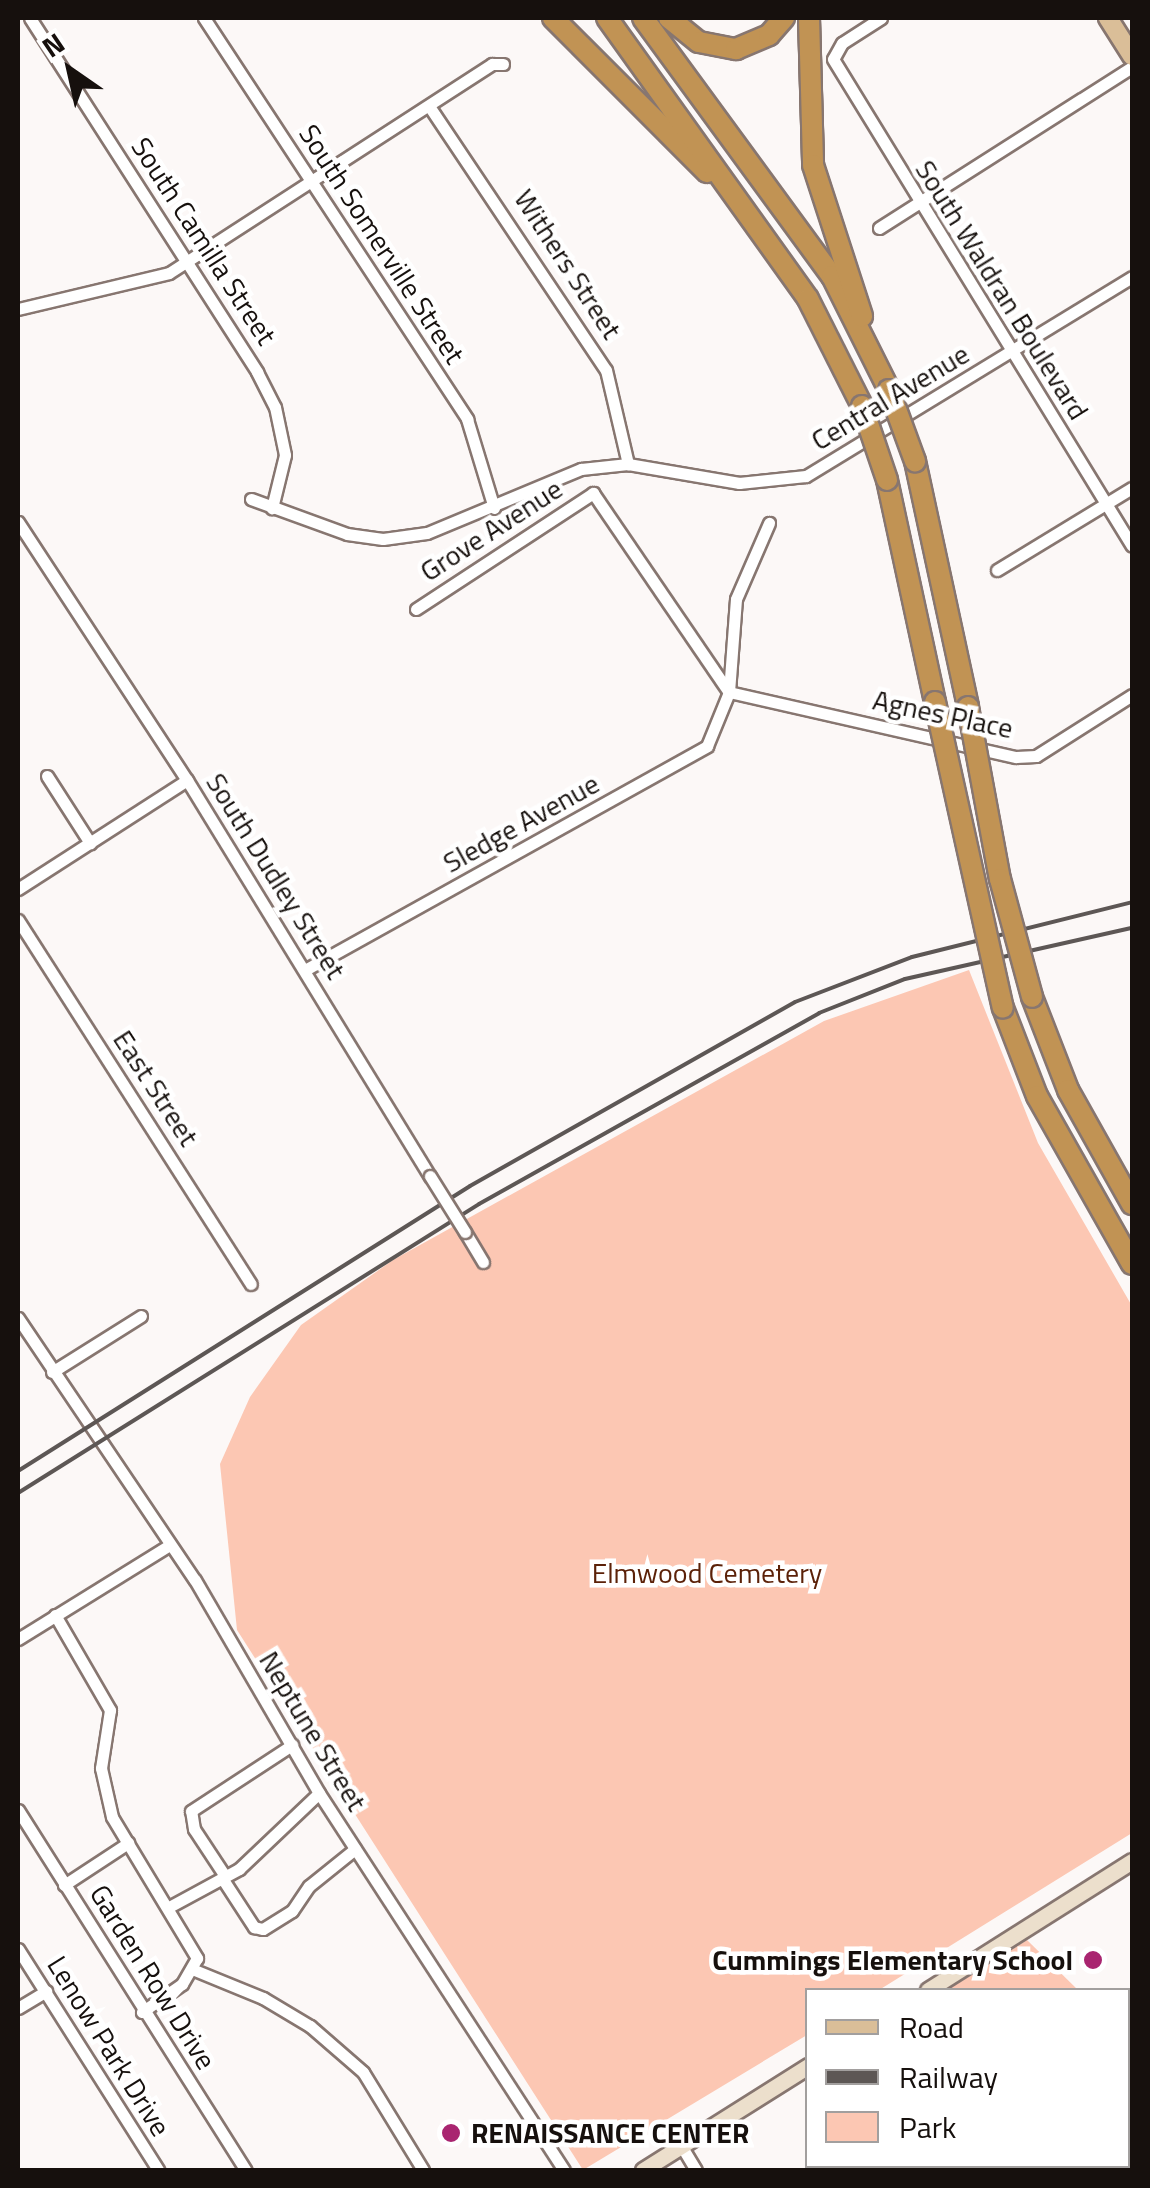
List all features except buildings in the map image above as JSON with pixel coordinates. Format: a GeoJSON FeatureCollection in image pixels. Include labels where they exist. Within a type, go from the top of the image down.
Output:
{"type":"FeatureCollection","features":[{"type":"Feature","properties":{"kind":"highway"},"geometry":{"type":"LineString","coordinates":[[553,18],[758,224]]}},
{"type":"Feature","properties":{"kind":"highway"},"geometry":{"type":"LineString","coordinates":[[607,18],[758,224],[826,330],[862,406],[887,480],[1003,1008],[1037,1096],[1132,1264]]}},
{"type":"Feature","properties":{"kind":"highway"},"geometry":{"type":"LineString","coordinates":[[643,18],[832,276],[889,390],[914,460],[968,706],[1000,879],[1032,996],[1068,1090],[1132,1204]]}},
{"type":"Feature","properties":{"kind":"highway"},"geometry":{"type":"LineString","coordinates":[[669,18],[699,42],[736,49],[769,36],[784,18]]}},
{"type":"Feature","properties":{"kind":"highway"},"geometry":{"type":"LineString","coordinates":[[811,23],[813,164],[861,305],[865,338]]}},
{"type":"Feature","properties":{"kind":"main road"},"geometry":{"type":"LineString","coordinates":[[1108,18],[1132,56]]}},
{"type":"Feature","properties":{"kind":"street","name":"South Camilla Street"},"geometry":{"type":"LineString","coordinates":[[30,18],[188,263],[274,407],[285,455],[272,508]]}},
{"type":"Feature","properties":{"kind":"street","name":"South Somerville Street"},"geometry":{"type":"LineString","coordinates":[[204,18],[467,418],[494,508]]}},
{"type":"Feature","properties":{"kind":"street","name":"South Waldran Boulevard"},"geometry":{"type":"LineString","coordinates":[[882,18],[842,43],[832,59],[1132,546]]}},
{"type":"Feature","properties":{"kind":"street"},"geometry":{"type":"LineString","coordinates":[[18,309],[136,285],[188,263],[431,108],[492,64],[503,64]]}},
{"type":"Feature","properties":{"kind":"street"},"geometry":{"type":"LineString","coordinates":[[879,228],[1132,66]]}},
{"type":"Feature","properties":{"kind":"street","name":"Withers Street"},"geometry":{"type":"LineString","coordinates":[[431,108],[606,370],[628,464]]}},
{"type":"Feature","properties":{"kind":"street","name":"Central Avenue"},"geometry":{"type":"LineString","coordinates":[[251,499],[346,534],[383,538],[428,533],[580,469],[628,464],[739,483],[806,476],[1132,277]]}},
{"type":"Feature","properties":{"kind":"street"},"geometry":{"type":"LineString","coordinates":[[998,570],[1132,488]]}},
{"type":"Feature","properties":{"kind":"street","name":"Grove Avenue"},"geometry":{"type":"LineString","coordinates":[[416,609],[593,493],[729,692]]}},
{"type":"Feature","properties":{"kind":"street","name":"South Dudley Street"},"geometry":{"type":"LineString","coordinates":[[18,522],[187,780],[482,1262]]}},
{"type":"Feature","properties":{"kind":"street"},"geometry":{"type":"LineString","coordinates":[[729,692],[736,599],[769,523]]}},
{"type":"Feature","properties":{"kind":"street","name":"Agnes Place"},"geometry":{"type":"LineString","coordinates":[[729,692],[1016,757],[1036,756],[1132,695]]}},
{"type":"Feature","properties":{"kind":"street","name":"Sledge Avenue"},"geometry":{"type":"LineString","coordinates":[[304,970],[691,759],[718,731],[729,692]]}},
{"type":"Feature","properties":{"kind":"street"},"geometry":{"type":"LineString","coordinates":[[46,776],[90,843]]}},
{"type":"Feature","properties":{"kind":"street"},"geometry":{"type":"LineString","coordinates":[[18,889],[187,780]]}},
{"type":"Feature","properties":{"kind":"street","name":"East Street"},"geometry":{"type":"LineString","coordinates":[[18,920],[251,1284]]}},
{"type":"Feature","properties":{"kind":"street"},"geometry":{"type":"LineString","coordinates":[[52,1372],[140,1316]]}},
{"type":"Feature","properties":{"kind":"street","name":"Neptune Street"},"geometry":{"type":"LineString","coordinates":[[18,1318],[168,1546],[355,1849],[564,2170]]}},
{"type":"Feature","properties":{"kind":"street"},"geometry":{"type":"LineString","coordinates":[[18,1638],[168,1546]]}},
{"type":"Feature","properties":{"kind":"street"},"geometry":{"type":"LineString","coordinates":[[55,1615],[110,1710],[102,1785],[128,1843],[193,1945],[192,1969],[142,2012]]}},
{"type":"Feature","properties":{"kind":"street"},"geometry":{"type":"LineString","coordinates":[[292,1745],[192,1811],[194,1829],[254,1927],[263,1929],[292,1911],[308,1886],[355,1849]]}},
{"type":"Feature","properties":{"kind":"street"},"geometry":{"type":"LineString","coordinates":[[169,1906],[224,1877],[320,1793]]}},
{"type":"Feature","properties":{"kind":"street","name":"Garden Row Drive"},"geometry":{"type":"LineString","coordinates":[[18,1810],[22,1828],[64,1885],[246,2170]]}},
{"type":"Feature","properties":{"kind":"street"},"geometry":{"type":"LineString","coordinates":[[64,1885],[128,1843]]}},
{"type":"Feature","properties":{"kind":"street"},"geometry":{"type":"LineString","coordinates":[[931,1988],[1132,1861]]}},
{"type":"Feature","properties":{"kind":"street","name":"Lenow Park Drive"},"geometry":{"type":"LineString","coordinates":[[18,1949],[158,2170]]}},
{"type":"Feature","properties":{"kind":"street"},"geometry":{"type":"LineString","coordinates":[[192,1969],[279,2007],[363,2072],[422,2170]]}},
{"type":"Feature","properties":{"kind":"street"},"geometry":{"type":"LineString","coordinates":[[18,2008],[46,1991]]}},
{"type":"Feature","properties":{"kind":"street"},"geometry":{"type":"LineString","coordinates":[[644,2170],[805,2068]]}},
{"type":"Feature","properties":{"kind":"street"},"geometry":{"type":"LineString","coordinates":[[682,2147],[696,2170]]}},
{"type":"Feature","properties":{"kind":"green space","name":"Elmwood Cemetery"},"geometry":{"type":"Polygon","coordinates":[[[969,970],[1038,1143],[1132,1306],[1132,1833],[882,1988],[805,1988],[805,2036],[583,2170],[237,1630],[220,1464],[250,1397],[301,1325],[393,1260],[824,1021],[969,970]]]}},
{"type":"Feature","properties":{"kind":"green space"},"geometry":{"type":"Polygon","coordinates":[[[1027,1940],[1076,1988],[950,1988],[1027,1940]]]}},
{"type":"Feature","properties":{"kind":"green space"},"geometry":{"type":"Polygon","coordinates":[[[1130,2116],[1132,2170],[1042,2170],[1130,2168],[1130,2116]]]}},
{"type":"Feature","properties":{"kind":"railway"},"geometry":{"type":"LineString","coordinates":[[18,1471],[470,1186],[795,1002],[912,957],[1132,902]]}},
{"type":"Feature","properties":{"kind":"railway"},"geometry":{"type":"LineString","coordinates":[[18,1493],[479,1204],[819,1013],[905,979],[1132,928]]}},
{"type":"Feature","properties":{"kind":"place","name":"Cummings Elementary School"},"geometry":{"type":"Point","coordinates":[1093,1960]}},
{"type":"Feature","properties":{"kind":"place","name":"RENAISSANCE CENTER"},"geometry":{"type":"Point","coordinates":[451,2133]}}]}
